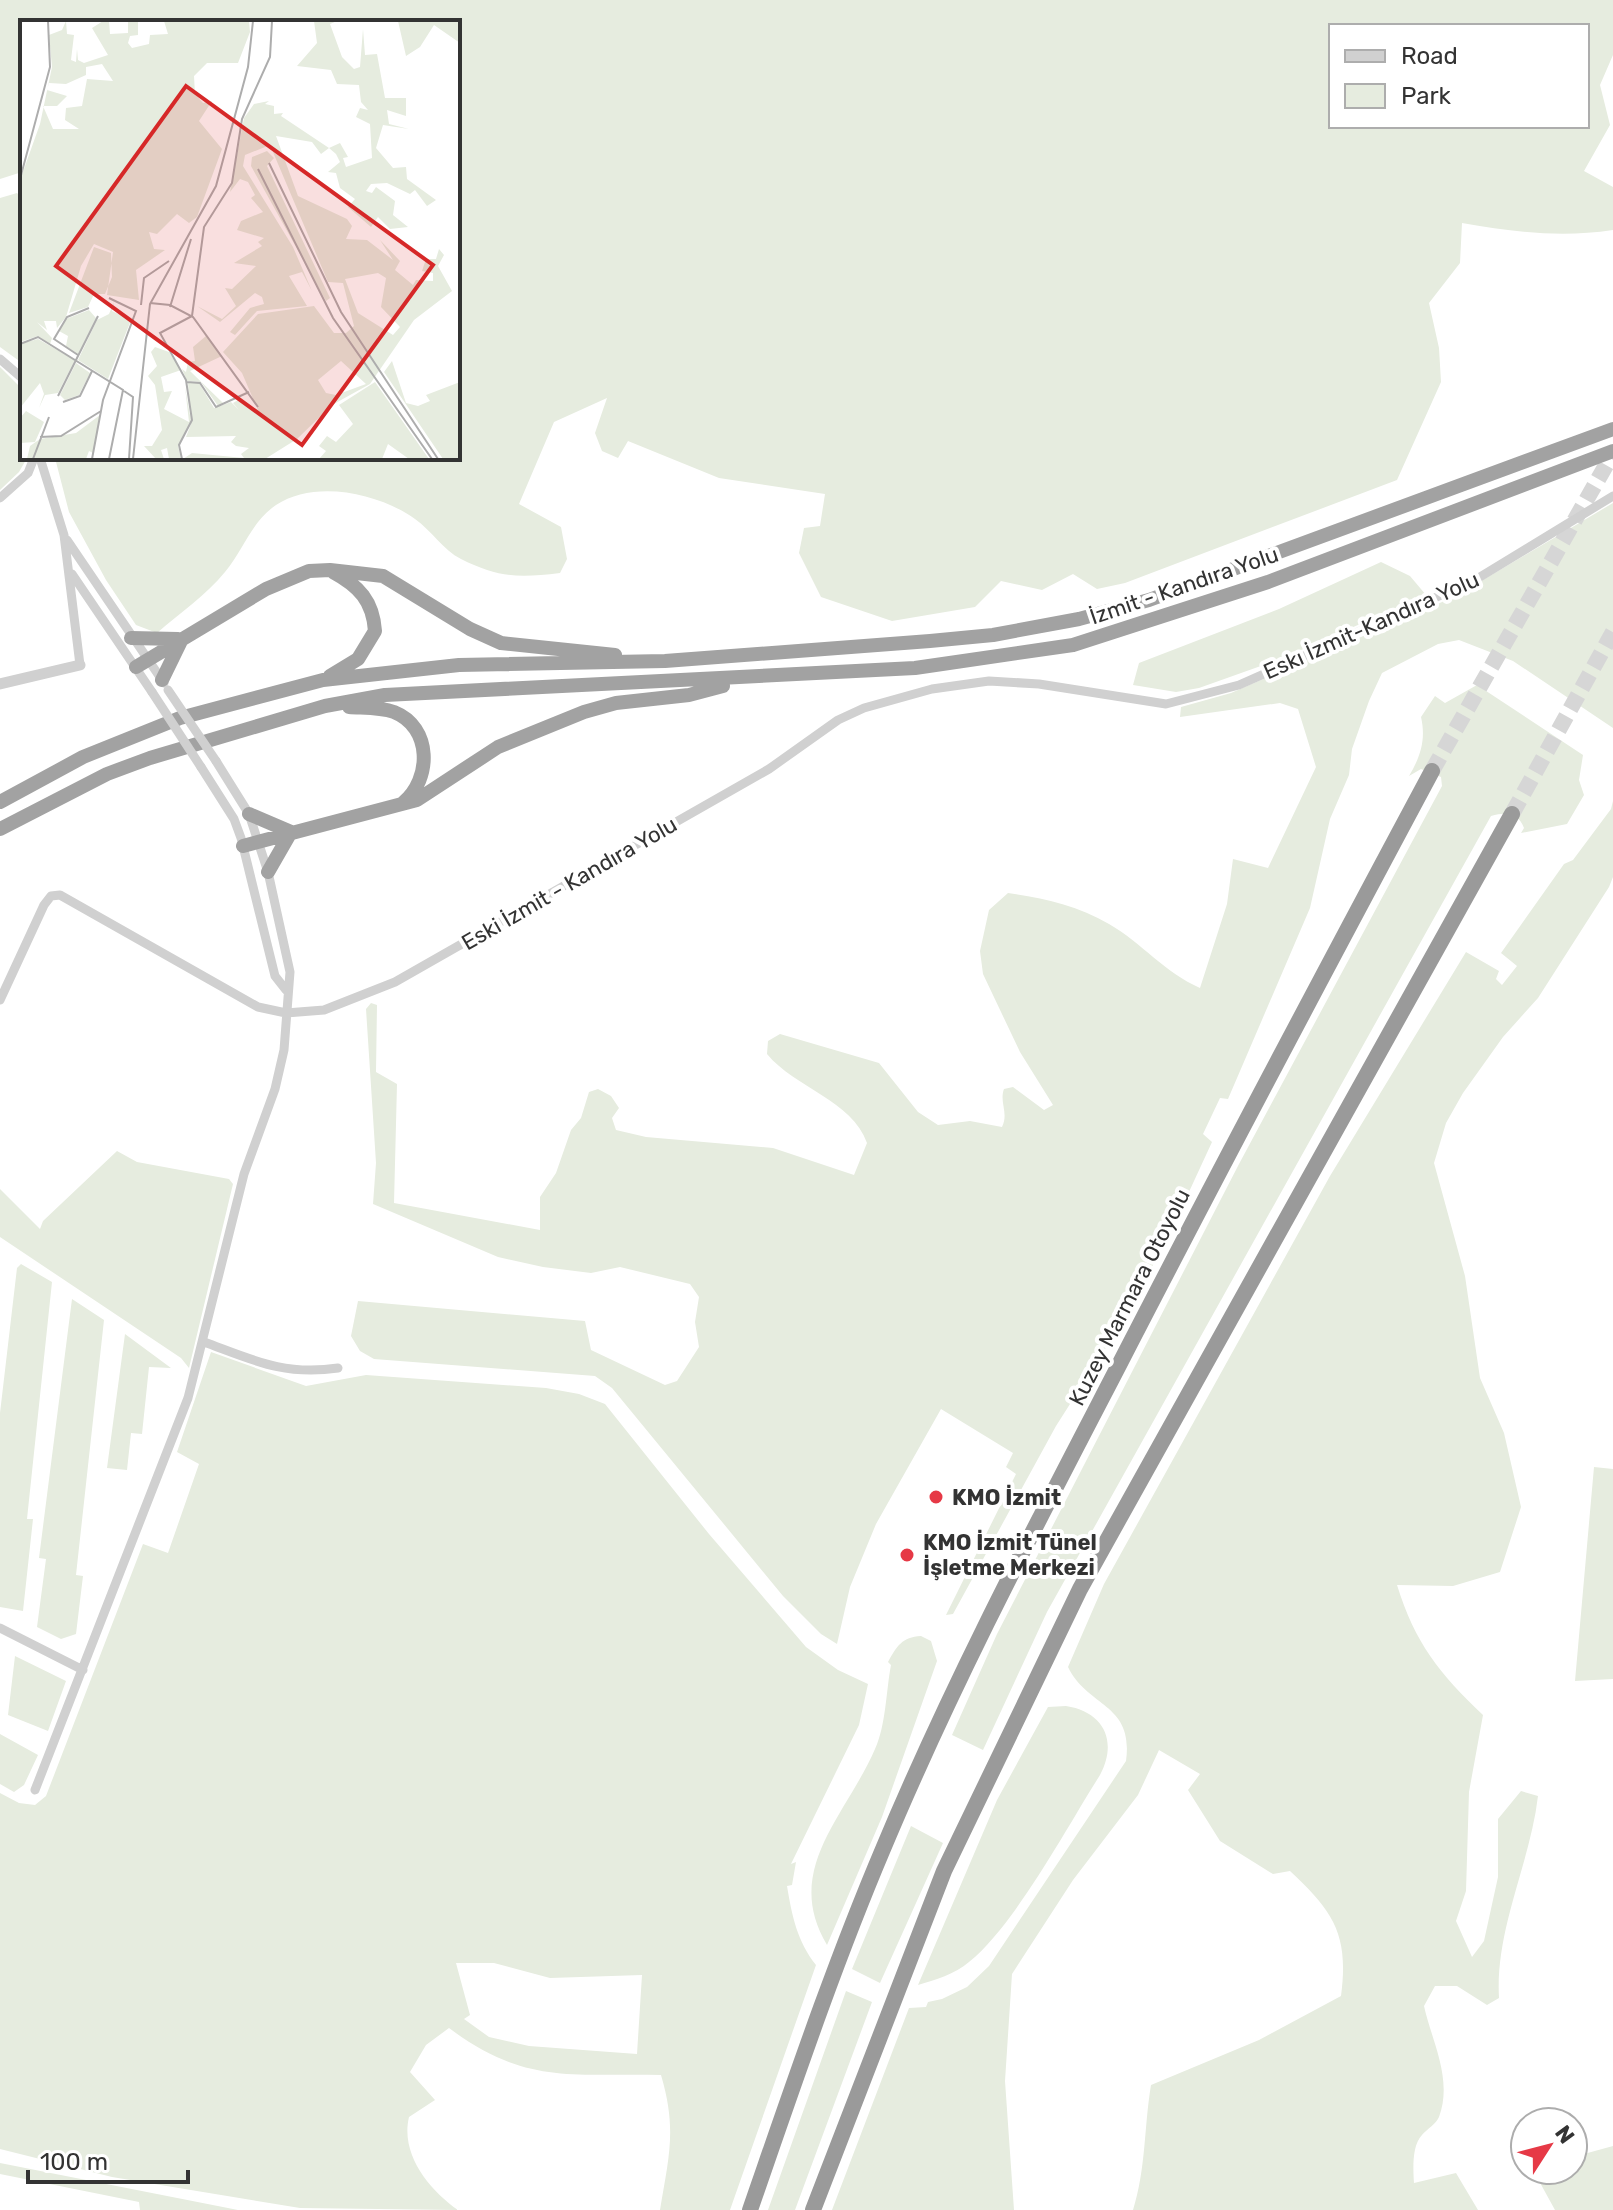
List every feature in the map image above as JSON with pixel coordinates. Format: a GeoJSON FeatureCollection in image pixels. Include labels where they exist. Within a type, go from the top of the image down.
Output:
{"type":"FeatureCollection","features":[{"type":"Feature","properties":{"kind":"highway"},"geometry":{"type":"LineString","coordinates":[[0,802],[83,757],[180,718],[323,680],[459,665],[665,661],[946,640],[1079,619],[1149,600],[1613,429]]}},
{"type":"Feature","properties":{"kind":"highway","name":"İzmit - Kandıra Yolu"},"geometry":{"type":"LineString","coordinates":[[750,678],[915,668],[1073,645],[1268,582],[1613,451]]}},
{"type":"Feature","properties":{"kind":"highway"},"geometry":{"type":"LineString","coordinates":[[141,664],[286,580],[309,571],[330,570],[383,576],[470,629],[501,643],[665,661]]}},
{"type":"Feature","properties":{"kind":"highway"},"geometry":{"type":"LineString","coordinates":[[323,680],[358,659],[375,631],[369,601],[359,589],[330,570]]}},
{"type":"Feature","properties":{"kind":"highway"},"geometry":{"type":"LineString","coordinates":[[131,638],[183,639]]}},
{"type":"Feature","properties":{"kind":"highway"},"geometry":{"type":"LineString","coordinates":[[165,685],[183,639]]}},
{"type":"Feature","properties":{"kind":"highway"},"geometry":{"type":"LineString","coordinates":[[0,829],[107,774],[325,706],[385,695],[489,687],[602,686],[750,678]]}},
{"type":"Feature","properties":{"kind":"highway"},"geometry":{"type":"LineString","coordinates":[[243,846],[417,800],[498,747],[584,712],[616,703],[689,695],[750,678]]}},
{"type":"Feature","properties":{"kind":"highway"},"geometry":{"type":"LineString","coordinates":[[325,706],[396,712],[419,734],[425,766],[412,796],[400,805]]}},
{"type":"Feature","properties":{"kind":"highway","name":"Kuzey Marmara Otoyolu"},"geometry":{"type":"LineString","coordinates":[[750,2210],[800,2066],[882,1851],[1017,1562],[1220,1166],[1432,771]]}},
{"type":"Feature","properties":{"kind":"highway"},"geometry":{"type":"LineString","coordinates":[[249,814],[291,832]]}},
{"type":"Feature","properties":{"kind":"highway"},"geometry":{"type":"LineString","coordinates":[[813,2210],[944,1871],[1080,1589],[1512,814]]}},
{"type":"Feature","properties":{"kind":"highway"},"geometry":{"type":"LineString","coordinates":[[268,872],[291,832]]}},
{"type":"Feature","properties":{"kind":"street"},"geometry":{"type":"LineString","coordinates":[[0,359],[20,376]]}},
{"type":"Feature","properties":{"kind":"street"},"geometry":{"type":"LineString","coordinates":[[0,498],[28,473],[33,460]]}},
{"type":"Feature","properties":{"kind":"street"},"geometry":{"type":"LineString","coordinates":[[0,684],[80,665],[64,535],[41,460]]}},
{"type":"Feature","properties":{"kind":"street","name":"Eskı İzmit-Kandıra Yolu"},"geometry":{"type":"LineString","coordinates":[[838,720],[864,708],[932,689],[989,681],[1112,694],[1166,704],[1239,685],[1475,580],[1613,496]]}},
{"type":"Feature","properties":{"kind":"street"},"geometry":{"type":"LineString","coordinates":[[64,535],[131,638],[152,692],[234,819],[275,976],[286,990]]}},
{"type":"Feature","properties":{"kind":"street"},"geometry":{"type":"LineString","coordinates":[[35,1790],[188,1398],[244,1174],[275,1089],[284,1050],[286,990],[290,972],[260,841],[249,814],[165,685],[141,664],[70,571]]}},
{"type":"Feature","properties":{"kind":"street","name":"Eski İzmit - Kandıra Yolu"},"geometry":{"type":"LineString","coordinates":[[286,1013],[324,1010],[395,982],[769,769],[838,720]]}},
{"type":"Feature","properties":{"kind":"street"},"geometry":{"type":"LineString","coordinates":[[0,1000],[44,905],[51,896],[60,895],[258,1007],[286,1013]]}},
{"type":"Feature","properties":{"kind":"street"},"geometry":{"type":"LineString","coordinates":[[204,1342],[283,1371],[307,1373],[338,1368]]}},
{"type":"Feature","properties":{"kind":"street"},"geometry":{"type":"LineString","coordinates":[[0,1628],[83,1670]]}},
{"type":"Feature","properties":{"kind":"green space"},"geometry":{"type":"Polygon","coordinates":[[[0,0],[1613,0],[1613,55],[1600,85],[1610,125],[1584,171],[1613,187],[1613,230],[1575,234],[1537,233],[1462,223],[1460,263],[1429,303],[1439,348],[1441,382],[1397,480],[1125,583],[1097,589],[1073,574],[1042,590],[1001,581],[975,607],[892,621],[821,597],[799,553],[804,528],[820,526],[825,494],[719,478],[628,441],[618,458],[602,451],[595,433],[607,398],[554,422],[519,504],[561,527],[567,559],[560,573],[521,576],[487,570],[455,555],[415,519],[384,502],[347,492],[309,493],[292,497],[267,512],[218,580],[157,633],[136,625],[106,580],[69,512],[56,460],[460,460],[460,20],[20,20],[20,173],[0,179],[0,0]]]}},
{"type":"Feature","properties":{"kind":"green space"},"geometry":{"type":"Polygon","coordinates":[[[17,193],[20,196],[20,362],[0,347],[0,198],[17,193]]]}},
{"type":"Feature","properties":{"kind":"green space"},"geometry":{"type":"Polygon","coordinates":[[[0,367],[20,387],[20,460],[26,460],[19,472],[0,490],[0,367]]]}},
{"type":"Feature","properties":{"kind":"green space"},"geometry":{"type":"Polygon","coordinates":[[[1613,503],[1613,728],[1513,661],[1459,640],[1438,644],[1382,673],[1352,749],[1349,775],[1330,819],[1310,908],[1228,1099],[1220,1098],[1203,1134],[1212,1142],[1170,1233],[1126,1316],[1056,1426],[953,1614],[946,1615],[1016,1474],[1006,1467],[1013,1453],[941,1409],[876,1524],[850,1587],[837,1644],[821,1634],[783,1596],[612,1388],[595,1376],[374,1359],[360,1351],[351,1336],[358,1301],[585,1321],[591,1350],[665,1385],[677,1381],[699,1347],[695,1322],[699,1297],[690,1284],[620,1267],[591,1273],[498,1257],[373,1204],[376,1163],[366,1009],[371,1003],[377,1005],[376,1072],[397,1084],[394,1203],[540,1230],[540,1197],[556,1173],[571,1130],[581,1118],[589,1092],[598,1089],[611,1096],[619,1108],[612,1118],[616,1130],[646,1137],[773,1148],[854,1175],[867,1143],[860,1128],[836,1105],[792,1076],[767,1054],[768,1041],[780,1034],[879,1063],[918,1112],[938,1125],[970,1121],[1002,1127],[1005,1117],[1004,1089],[1013,1087],[1044,1110],[1053,1105],[1020,1052],[983,974],[980,951],[989,910],[1008,893],[1072,907],[1109,924],[1175,974],[1200,988],[1227,904],[1233,859],[1268,868],[1316,767],[1298,709],[1280,703],[1180,717],[1181,707],[1231,693],[1456,596],[1613,503]]]}},
{"type":"Feature","properties":{"kind":"green space"},"geometry":{"type":"Polygon","coordinates":[[[1381,562],[1410,576],[1426,595],[1283,658],[1199,688],[1176,692],[1133,685],[1139,663],[1279,609],[1381,562]]]}},
{"type":"Feature","properties":{"kind":"green space"},"geometry":{"type":"Polygon","coordinates":[[[1477,685],[1583,755],[1579,780],[1584,795],[1567,824],[1521,833],[1524,828],[1515,816],[1491,816],[1047,1612],[983,1750],[952,1735],[997,1634],[1239,1164],[1442,786],[1441,777],[1421,769],[1409,776],[1421,747],[1421,717],[1435,696],[1445,703],[1477,685]]]}},
{"type":"Feature","properties":{"kind":"green space"},"geometry":{"type":"Polygon","coordinates":[[[1613,801],[1613,877],[1609,887],[1538,998],[1503,1037],[1463,1093],[1446,1123],[1434,1163],[1465,1276],[1480,1378],[1504,1433],[1521,1507],[1500,1572],[1453,1586],[1397,1585],[1412,1624],[1430,1656],[1483,1715],[1469,1792],[1466,1891],[1456,1921],[1472,1957],[1484,1941],[1498,1877],[1498,1819],[1521,1791],[1538,1796],[1502,1947],[1499,1998],[1487,2005],[1457,1986],[1435,1986],[1424,2006],[1440,2061],[1444,2089],[1439,2117],[1416,2145],[1414,2183],[1456,2173],[1478,2210],[1133,2210],[1143,2164],[1151,2085],[1259,2040],[1341,1996],[1343,1975],[1340,1940],[1328,1912],[1318,1899],[1290,1871],[1273,1874],[1220,1841],[1188,1790],[1200,1774],[1159,1750],[1138,1795],[1073,1880],[1012,1974],[1005,2081],[1014,2210],[832,2210],[909,2008],[926,2007],[928,2002],[967,1987],[989,1966],[1126,1761],[1127,1742],[1123,1728],[1068,1667],[1104,1584],[1330,1176],[1466,952],[1499,971],[1496,979],[1502,985],[1517,966],[1501,953],[1564,864],[1573,860],[1611,809],[1613,801]]]}},
{"type":"Feature","properties":{"kind":"green space"},"geometry":{"type":"Polygon","coordinates":[[[117,1151],[137,1162],[229,1179],[233,1184],[189,1368],[181,1358],[0,1237],[0,1189],[40,1229],[43,1221],[117,1151]]]}},
{"type":"Feature","properties":{"kind":"green space"},"geometry":{"type":"Polygon","coordinates":[[[21,1264],[52,1282],[27,1519],[33,1519],[23,1611],[0,1607],[0,1413],[17,1268],[21,1264]]]}},
{"type":"Feature","properties":{"kind":"green space"},"geometry":{"type":"Polygon","coordinates":[[[72,1299],[104,1320],[76,1575],[83,1576],[76,1634],[61,1639],[37,1627],[46,1559],[39,1558],[72,1299]]]}},
{"type":"Feature","properties":{"kind":"green space"},"geometry":{"type":"Polygon","coordinates":[[[125,1334],[171,1368],[149,1367],[142,1434],[131,1433],[127,1470],[107,1468],[125,1334]]]}},
{"type":"Feature","properties":{"kind":"green space"},"geometry":{"type":"Polygon","coordinates":[[[211,1352],[306,1386],[366,1375],[546,1388],[579,1394],[605,1404],[709,1534],[806,1647],[838,1670],[868,1684],[859,1725],[791,1864],[796,1862],[792,1885],[787,1886],[793,1918],[804,1947],[816,1965],[730,2210],[660,2210],[670,2127],[661,2075],[575,2074],[526,2067],[476,2046],[449,2028],[426,2045],[410,2072],[435,2100],[409,2117],[407,2131],[413,2158],[420,2170],[437,2192],[458,2210],[300,2208],[112,2177],[0,2149],[0,1793],[19,1803],[35,1805],[46,1796],[143,1544],[168,1553],[199,1464],[177,1452],[211,1352]],[[456,1963],[470,2015],[464,2019],[489,2037],[529,2046],[637,2054],[642,1975],[550,1978],[494,1963],[456,1963]]]}},
{"type":"Feature","properties":{"kind":"green space"},"geometry":{"type":"Polygon","coordinates":[[[1594,1467],[1613,1469],[1613,1679],[1575,1681],[1594,1467]]]}},
{"type":"Feature","properties":{"kind":"green space"},"geometry":{"type":"Polygon","coordinates":[[[921,1636],[931,1641],[937,1661],[882,1817],[827,1945],[815,1918],[811,1892],[815,1868],[823,1844],[879,1740],[891,1665],[888,1662],[901,1643],[921,1636]]]}},
{"type":"Feature","properties":{"kind":"green space"},"geometry":{"type":"Polygon","coordinates":[[[15,1656],[66,1681],[48,1731],[8,1715],[15,1656]]]}},
{"type":"Feature","properties":{"kind":"green space"},"geometry":{"type":"Polygon","coordinates":[[[1066,1706],[1090,1715],[1104,1730],[1108,1751],[1100,1775],[1022,1900],[986,1945],[958,1970],[918,1985],[997,1800],[1048,1707],[1066,1706]]]}},
{"type":"Feature","properties":{"kind":"green space"},"geometry":{"type":"Polygon","coordinates":[[[0,1734],[38,1755],[24,1785],[14,1792],[0,1784],[0,1734]]]}},
{"type":"Feature","properties":{"kind":"green space"},"geometry":{"type":"Polygon","coordinates":[[[911,1826],[943,1843],[880,1983],[852,1969],[911,1826]]]}},
{"type":"Feature","properties":{"kind":"green space"},"geometry":{"type":"Polygon","coordinates":[[[846,1991],[872,2002],[795,2210],[768,2210],[846,1991]]]}},
{"type":"Feature","properties":{"kind":"green space"},"geometry":{"type":"Polygon","coordinates":[[[1613,2146],[1613,2210],[1555,2210],[1542,2186],[1589,2186],[1589,2153],[1613,2146]]]}},
{"type":"Feature","properties":{"kind":"green space"},"geometry":{"type":"Polygon","coordinates":[[[0,2163],[238,2210],[140,2210],[139,2202],[0,2174],[0,2163]]]}},
{"type":"Feature","properties":{"kind":"tunnel"},"geometry":{"type":"LineString","coordinates":[[1432,771],[1613,453]]}},
{"type":"Feature","properties":{"kind":"tunnel"},"geometry":{"type":"LineString","coordinates":[[1512,814],[1613,632]]}},
{"type":"Feature","properties":{"kind":"place","name":"KMO İzmit"},"geometry":{"type":"Point","coordinates":[936,1497]}},
{"type":"Feature","properties":{"kind":"place","name":"KMO İzmit Tünel İşletme Merkezi"},"geometry":{"type":"Point","coordinates":[907,1555]}}]}
